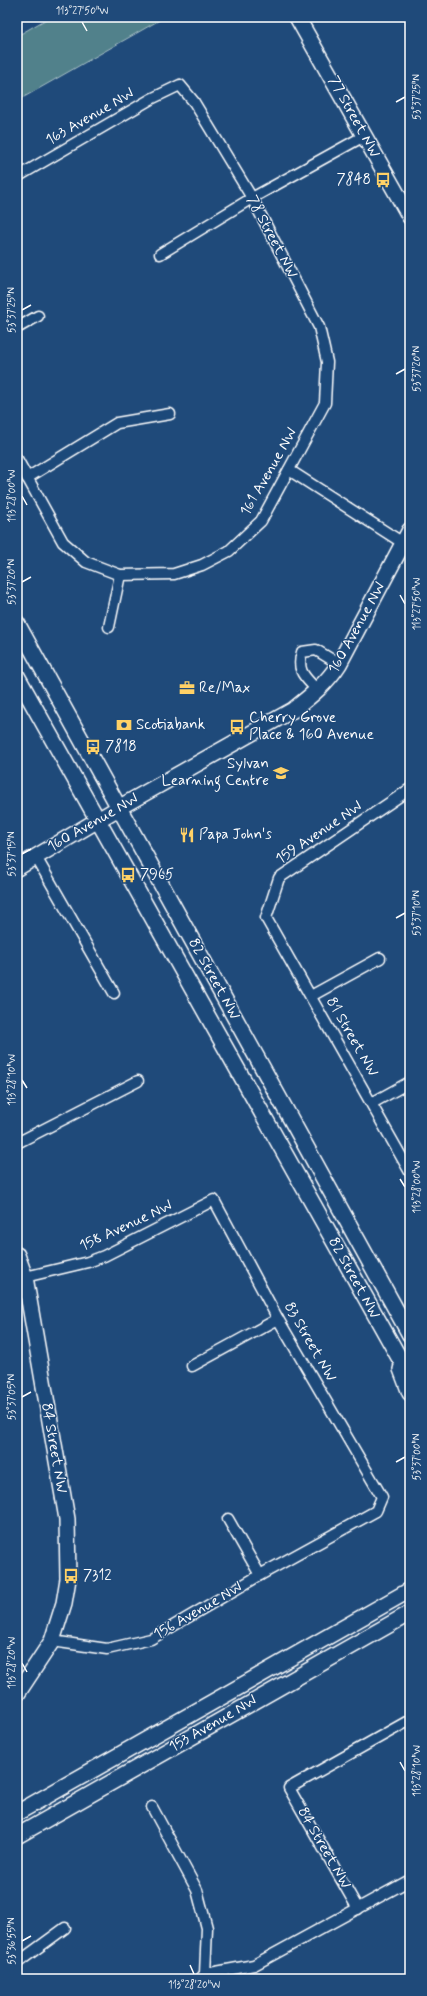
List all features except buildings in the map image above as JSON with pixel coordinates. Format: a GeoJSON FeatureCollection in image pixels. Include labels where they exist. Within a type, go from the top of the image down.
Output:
{"type":"FeatureCollection","features":[{"type":"Feature","properties":{"kind":"main road","name":"77 Street NW"},"geometry":{"type":"LineString","coordinates":[[297,17],[364,136],[408,210]]}},
{"type":"Feature","properties":{"kind":"main road","name":"160 Avenue NW"},"geometry":{"type":"LineString","coordinates":[[17,868],[120,807],[293,710],[318,691],[340,664],[406,544],[410,530]]}},
{"type":"Feature","properties":{"kind":"main road","name":"82 Street NW"},"geometry":{"type":"LineString","coordinates":[[17,622],[410,1335]]}},
{"type":"Feature","properties":{"kind":"main road","name":"82 Street NW"},"geometry":{"type":"LineString","coordinates":[[17,676],[410,1377]]}},
{"type":"Feature","properties":{"kind":"main road","name":"84 Street NW"},"geometry":{"type":"LineString","coordinates":[[17,1255],[25,1277],[67,1519],[68,1579],[64,1604],[52,1641]]}},
{"type":"Feature","properties":{"kind":"main road"},"geometry":{"type":"LineString","coordinates":[[393,1349],[410,1393]]}},
{"type":"Feature","properties":{"kind":"main road","name":"153 Avenue NW"},"geometry":{"type":"LineString","coordinates":[[17,1813],[410,1590]]}},
{"type":"Feature","properties":{"kind":"main road","name":"153 Avenue NW"},"geometry":{"type":"LineString","coordinates":[[17,1836],[410,1613]]}},
{"type":"Feature","properties":{"kind":"main road"},"geometry":{"type":"LineString","coordinates":[[324,1661],[358,1649],[410,1621]]}},
{"type":"Feature","properties":{"kind":"main road"},"geometry":{"type":"LineString","coordinates":[[17,1694],[52,1641]]}},
{"type":"Feature","properties":{"kind":"street","name":"163 Avenue NW"},"geometry":{"type":"LineString","coordinates":[[17,177],[151,99],[180,85]]}},
{"type":"Feature","properties":{"kind":"street","name":"78 Street NW"},"geometry":{"type":"LineString","coordinates":[[180,85],[194,102],[252,198],[319,327],[327,362],[325,403]]}},
{"type":"Feature","properties":{"kind":"street"},"geometry":{"type":"LineString","coordinates":[[160,254],[252,198],[364,136]]}},
{"type":"Feature","properties":{"kind":"street"},"geometry":{"type":"LineString","coordinates":[[17,328],[38,316]]}},
{"type":"Feature","properties":{"kind":"street","name":"161 Avenue NW"},"geometry":{"type":"LineString","coordinates":[[120,575],[174,574],[202,565],[228,551],[261,521],[325,403]]}},
{"type":"Feature","properties":{"kind":"street"},"geometry":{"type":"LineString","coordinates":[[28,478],[117,423],[170,414]]}},
{"type":"Feature","properties":{"kind":"street"},"geometry":{"type":"LineString","coordinates":[[17,460],[63,542],[86,562],[120,575],[109,627]]}},
{"type":"Feature","properties":{"kind":"street"},"geometry":{"type":"LineString","coordinates":[[289,470],[406,544]]}},
{"type":"Feature","properties":{"kind":"street"},"geometry":{"type":"LineString","coordinates":[[318,691],[301,672],[299,662],[302,652],[316,650],[340,664]]}},
{"type":"Feature","properties":{"kind":"street","name":"159 Avenue NW"},"geometry":{"type":"LineString","coordinates":[[266,918],[279,878],[410,789]]}},
{"type":"Feature","properties":{"kind":"street"},"geometry":{"type":"LineString","coordinates":[[36,857],[114,993]]}},
{"type":"Feature","properties":{"kind":"street","name":"81 Street NW"},"geometry":{"type":"LineString","coordinates":[[266,918],[410,1172]]}},
{"type":"Feature","properties":{"kind":"street"},"geometry":{"type":"LineString","coordinates":[[311,996],[380,958]]}},
{"type":"Feature","properties":{"kind":"street"},"geometry":{"type":"LineString","coordinates":[[17,1143],[138,1081]]}},
{"type":"Feature","properties":{"kind":"street"},"geometry":{"type":"LineString","coordinates":[[372,1104],[410,1082]]}},
{"type":"Feature","properties":{"kind":"street","name":"158 Avenue NW"},"geometry":{"type":"LineString","coordinates":[[25,1277],[88,1262],[104,1256],[214,1200]]}},
{"type":"Feature","properties":{"kind":"street","name":"83 Street NW"},"geometry":{"type":"LineString","coordinates":[[214,1200],[278,1319],[382,1497]]}},
{"type":"Feature","properties":{"kind":"street"},"geometry":{"type":"LineString","coordinates":[[192,1366],[278,1319]]}},
{"type":"Feature","properties":{"kind":"street","name":"156 Avenue NW"},"geometry":{"type":"LineString","coordinates":[[52,1641],[107,1649],[151,1639],[260,1575],[376,1511],[382,1497]]}},
{"type":"Feature","properties":{"kind":"street"},"geometry":{"type":"LineString","coordinates":[[228,1519],[260,1575]]}},
{"type":"Feature","properties":{"kind":"street","name":"84 Street NW"},"geometry":{"type":"LineString","coordinates":[[358,1909],[289,1788],[410,1720]]}},
{"type":"Feature","properties":{"kind":"street"},"geometry":{"type":"LineString","coordinates":[[152,1807],[197,1890],[207,1928],[203,1976],[254,1965],[410,1880]]}},
{"type":"Feature","properties":{"kind":"street"},"geometry":{"type":"LineString","coordinates":[[17,1963],[65,1928]]}},
{"type":"Feature","properties":{"kind":"green space"},"geometry":{"type":"Polygon","coordinates":[[[50,17],[165,17],[17,101],[17,36],[50,17]]]}},
{"type":"Feature","properties":{"kind":"place","name":"7848"},"geometry":{"type":"Point","coordinates":[383,180]}},
{"type":"Feature","properties":{"kind":"place","name":"Re/Max"},"geometry":{"type":"Point","coordinates":[187,688]}},
{"type":"Feature","properties":{"kind":"place","name":"Scotiabank"},"geometry":{"type":"Point","coordinates":[124,725]}},
{"type":"Feature","properties":{"kind":"place","name":"Cherry Grove Place & 160 Avenue"},"geometry":{"type":"Point","coordinates":[237,727]}},
{"type":"Feature","properties":{"kind":"place","name":"7818"},"geometry":{"type":"Point","coordinates":[93,747]}},
{"type":"Feature","properties":{"kind":"place","name":"Sylvan Learning Centre"},"geometry":{"type":"Point","coordinates":[281,773]}},
{"type":"Feature","properties":{"kind":"place","name":"Papa John's"},"geometry":{"type":"Point","coordinates":[187,835]}},
{"type":"Feature","properties":{"kind":"place","name":"7965"},"geometry":{"type":"Point","coordinates":[128,875]}},
{"type":"Feature","properties":{"kind":"place","name":"7312"},"geometry":{"type":"Point","coordinates":[71,1576]}}]}
